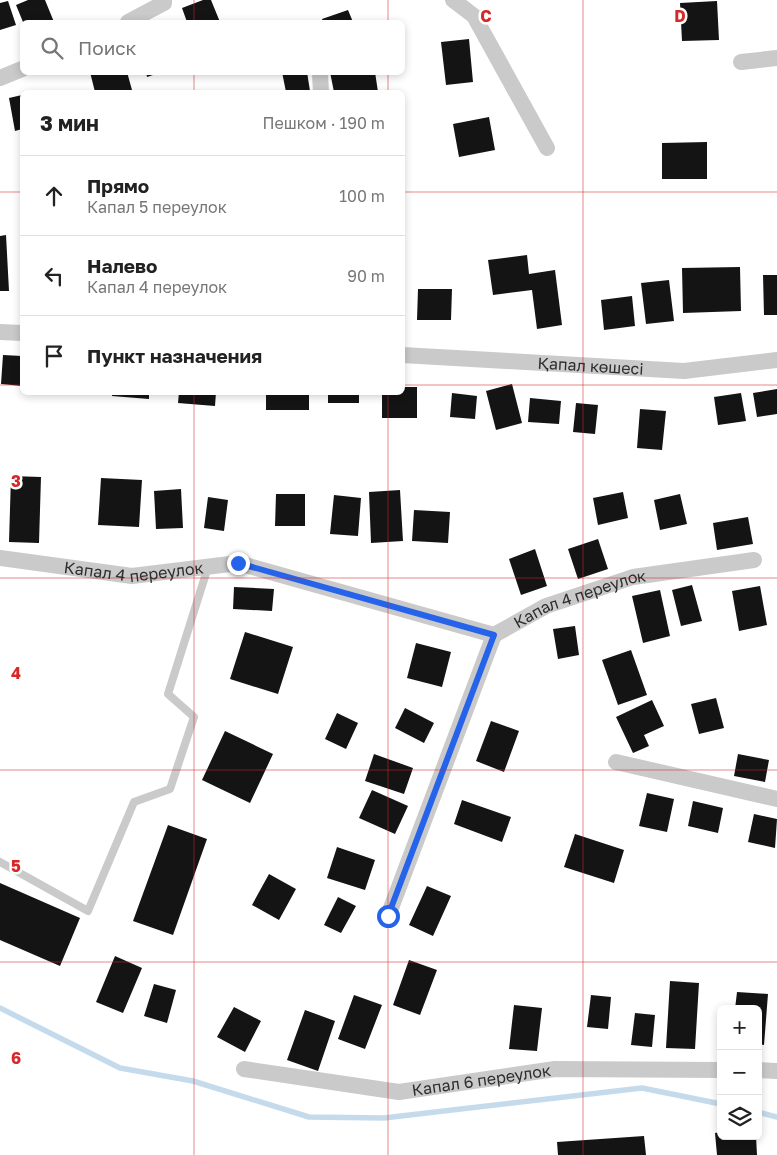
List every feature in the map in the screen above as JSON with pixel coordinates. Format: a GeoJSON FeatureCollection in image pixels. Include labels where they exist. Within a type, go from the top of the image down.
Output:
{"type":"FeatureCollection","features":[{"type":"Feature","properties":{"kind":"street"},"geometry":{"type":"LineString","coordinates":[[132,20],[164,3],[164,0]]}},
{"type":"Feature","properties":{"kind":"street"},"geometry":{"type":"LineString","coordinates":[[453,0],[474,16],[547,148]]}},
{"type":"Feature","properties":{"kind":"street"},"geometry":{"type":"LineString","coordinates":[[741,62],[777,58]]}},
{"type":"Feature","properties":{"kind":"street"},"geometry":{"type":"LineString","coordinates":[[0,78],[20,70]]}},
{"type":"Feature","properties":{"kind":"street"},"geometry":{"type":"LineString","coordinates":[[320,75],[321,90]]}},
{"type":"Feature","properties":{"kind":"street"},"geometry":{"type":"LineString","coordinates":[[0,332],[20,333]]}},
{"type":"Feature","properties":{"kind":"street","name":"Қапал көшесі"},"geometry":{"type":"LineString","coordinates":[[405,355],[684,371],[777,360]]}},
{"type":"Feature","properties":{"kind":"street","name":"Капал 4 переулок"},"geometry":{"type":"LineString","coordinates":[[0,558],[132,576],[238,563],[494,635],[546,606],[632,576],[754,560]]}},
{"type":"Feature","properties":{"kind":"street"},"geometry":{"type":"LineString","coordinates":[[388,916],[494,635]]}},
{"type":"Feature","properties":{"kind":"street"},"geometry":{"type":"LineString","coordinates":[[616,762],[777,799]]}},
{"type":"Feature","properties":{"kind":"street","name":"Капал 6 переулок"},"geometry":{"type":"LineString","coordinates":[[244,1068],[399,1092],[555,1069],[717,1070]]}},
{"type":"Feature","properties":{"kind":"street"},"geometry":{"type":"LineString","coordinates":[[762,1070],[777,1070]]}},
{"type":"Feature","properties":{"kind":"lane"},"geometry":{"type":"LineString","coordinates":[[0,862],[88,911],[134,802],[170,788],[194,717],[168,694],[209,567]]}},
{"type":"Feature","properties":{"kind":"building"},"geometry":{"type":"Polygon","coordinates":[[[28,0],[45,0],[53,20],[22,20],[16,5],[28,0]]]}},
{"type":"Feature","properties":{"kind":"building"},"geometry":{"type":"Polygon","coordinates":[[[203,0],[211,0],[219,20],[186,20],[182,8],[203,0]]]}},
{"type":"Feature","properties":{"kind":"building"},"geometry":{"type":"Polygon","coordinates":[[[8,1],[16,25],[0,30],[0,3],[8,1]]]}},
{"type":"Feature","properties":{"kind":"building"},"geometry":{"type":"Polygon","coordinates":[[[717,1],[719,40],[682,41],[680,3],[717,1]]]}},
{"type":"Feature","properties":{"kind":"building"},"geometry":{"type":"Polygon","coordinates":[[[348,10],[352,20],[322,20],[348,10]]]}},
{"type":"Feature","properties":{"kind":"building"},"geometry":{"type":"Polygon","coordinates":[[[469,39],[473,82],[446,85],[441,42],[469,39]]]}},
{"type":"Feature","properties":{"kind":"building"},"geometry":{"type":"Polygon","coordinates":[[[91,75],[128,75],[132,90],[94,90],[91,75]]]}},
{"type":"Feature","properties":{"kind":"building"},"geometry":{"type":"Polygon","coordinates":[[[283,75],[307,75],[310,90],[286,90],[283,75]]]}},
{"type":"Feature","properties":{"kind":"building"},"geometry":{"type":"Polygon","coordinates":[[[331,75],[375,75],[378,90],[334,90],[331,75]]]}},
{"type":"Feature","properties":{"kind":"building"},"geometry":{"type":"Polygon","coordinates":[[[20,95],[20,130],[15,131],[9,98],[20,95]]]}},
{"type":"Feature","properties":{"kind":"building"},"geometry":{"type":"Polygon","coordinates":[[[489,117],[495,150],[459,157],[453,124],[489,117]]]}},
{"type":"Feature","properties":{"kind":"building"},"geometry":{"type":"Polygon","coordinates":[[[707,142],[707,179],[662,179],[662,143],[707,142]]]}},
{"type":"Feature","properties":{"kind":"building"},"geometry":{"type":"Polygon","coordinates":[[[6,235],[9,291],[0,291],[0,236],[6,235]]]}},
{"type":"Feature","properties":{"kind":"building"},"geometry":{"type":"Polygon","coordinates":[[[527,255],[529,274],[555,270],[562,325],[537,329],[532,290],[493,295],[488,260],[527,255]]]}},
{"type":"Feature","properties":{"kind":"building"},"geometry":{"type":"Polygon","coordinates":[[[740,267],[741,311],[683,313],[682,268],[740,267]]]}},
{"type":"Feature","properties":{"kind":"building"},"geometry":{"type":"Polygon","coordinates":[[[763,275],[777,275],[777,315],[764,315],[763,275]]]}},
{"type":"Feature","properties":{"kind":"building"},"geometry":{"type":"Polygon","coordinates":[[[669,280],[674,321],[646,324],[641,283],[669,280]]]}},
{"type":"Feature","properties":{"kind":"building"},"geometry":{"type":"Polygon","coordinates":[[[418,289],[452,289],[451,320],[417,320],[418,289]]]}},
{"type":"Feature","properties":{"kind":"building"},"geometry":{"type":"Polygon","coordinates":[[[632,296],[635,326],[604,330],[601,300],[632,296]]]}},
{"type":"Feature","properties":{"kind":"building"},"geometry":{"type":"Polygon","coordinates":[[[3,355],[20,356],[20,386],[1,384],[3,355]]]}},
{"type":"Feature","properties":{"kind":"building"},"geometry":{"type":"Polygon","coordinates":[[[512,384],[522,423],[496,430],[486,391],[512,384]]]}},
{"type":"Feature","properties":{"kind":"building"},"geometry":{"type":"Polygon","coordinates":[[[405,387],[417,387],[417,418],[382,418],[382,395],[405,395],[405,387]]]}},
{"type":"Feature","properties":{"kind":"building"},"geometry":{"type":"Polygon","coordinates":[[[777,389],[777,414],[757,417],[753,393],[777,389]]]}},
{"type":"Feature","properties":{"kind":"building"},"geometry":{"type":"Polygon","coordinates":[[[452,393],[477,396],[475,419],[450,417],[452,393]]]}},
{"type":"Feature","properties":{"kind":"building"},"geometry":{"type":"Polygon","coordinates":[[[741,393],[746,421],[718,425],[714,397],[741,393]]]}},
{"type":"Feature","properties":{"kind":"building"},"geometry":{"type":"Polygon","coordinates":[[[149,395],[149,399],[112,396],[149,395]]]}},
{"type":"Feature","properties":{"kind":"building"},"geometry":{"type":"Polygon","coordinates":[[[179,395],[216,395],[215,406],[178,403],[179,395]]]}},
{"type":"Feature","properties":{"kind":"building"},"geometry":{"type":"Polygon","coordinates":[[[266,395],[309,395],[309,410],[266,410],[266,395]]]}},
{"type":"Feature","properties":{"kind":"building"},"geometry":{"type":"Polygon","coordinates":[[[328,395],[359,395],[359,403],[328,403],[328,395]]]}},
{"type":"Feature","properties":{"kind":"building"},"geometry":{"type":"Polygon","coordinates":[[[530,398],[561,401],[559,424],[528,422],[530,398]]]}},
{"type":"Feature","properties":{"kind":"building"},"geometry":{"type":"Polygon","coordinates":[[[576,403],[598,405],[595,434],[573,432],[576,403]]]}},
{"type":"Feature","properties":{"kind":"building"},"geometry":{"type":"Polygon","coordinates":[[[640,409],[666,411],[662,450],[637,448],[640,409]]]}},
{"type":"Feature","properties":{"kind":"building"},"geometry":{"type":"Polygon","coordinates":[[[11,476],[41,477],[39,543],[9,542],[11,476]]]}},
{"type":"Feature","properties":{"kind":"building"},"geometry":{"type":"Polygon","coordinates":[[[101,478],[142,480],[139,527],[98,525],[101,478]]]}},
{"type":"Feature","properties":{"kind":"building"},"geometry":{"type":"Polygon","coordinates":[[[181,489],[183,528],[156,529],[154,491],[181,489]]]}},
{"type":"Feature","properties":{"kind":"building"},"geometry":{"type":"Polygon","coordinates":[[[400,490],[403,541],[371,543],[369,492],[400,490]]]}},
{"type":"Feature","properties":{"kind":"building"},"geometry":{"type":"Polygon","coordinates":[[[623,492],[628,518],[598,525],[593,498],[623,492]]]}},
{"type":"Feature","properties":{"kind":"building"},"geometry":{"type":"Polygon","coordinates":[[[276,494],[305,494],[305,526],[275,526],[276,494]]]}},
{"type":"Feature","properties":{"kind":"building"},"geometry":{"type":"Polygon","coordinates":[[[680,494],[687,524],[660,530],[654,500],[680,494]]]}},
{"type":"Feature","properties":{"kind":"building"},"geometry":{"type":"Polygon","coordinates":[[[334,495],[361,498],[358,536],[330,534],[334,495]]]}},
{"type":"Feature","properties":{"kind":"building"},"geometry":{"type":"Polygon","coordinates":[[[208,497],[228,500],[224,531],[204,528],[208,497]]]}},
{"type":"Feature","properties":{"kind":"building"},"geometry":{"type":"Polygon","coordinates":[[[414,510],[450,512],[448,543],[412,541],[414,510]]]}},
{"type":"Feature","properties":{"kind":"building"},"geometry":{"type":"Polygon","coordinates":[[[748,517],[753,544],[717,550],[713,523],[748,517]]]}},
{"type":"Feature","properties":{"kind":"building"},"geometry":{"type":"Polygon","coordinates":[[[598,539],[608,569],[578,579],[568,549],[598,539]]]}},
{"type":"Feature","properties":{"kind":"building"},"geometry":{"type":"Polygon","coordinates":[[[535,549],[547,586],[521,595],[509,559],[535,549]]]}},
{"type":"Feature","properties":{"kind":"building"},"geometry":{"type":"Polygon","coordinates":[[[692,585],[702,621],[681,626],[672,590],[692,585]]]}},
{"type":"Feature","properties":{"kind":"building"},"geometry":{"type":"Polygon","coordinates":[[[760,586],[767,625],[739,631],[732,591],[760,586]]]}},
{"type":"Feature","properties":{"kind":"building"},"geometry":{"type":"Polygon","coordinates":[[[234,587],[274,589],[272,611],[233,609],[234,587]]]}},
{"type":"Feature","properties":{"kind":"building"},"geometry":{"type":"Polygon","coordinates":[[[660,590],[670,636],[643,643],[632,596],[660,590]]]}},
{"type":"Feature","properties":{"kind":"building"},"geometry":{"type":"Polygon","coordinates":[[[575,626],[579,655],[558,659],[553,629],[575,626]]]}},
{"type":"Feature","properties":{"kind":"building"},"geometry":{"type":"Polygon","coordinates":[[[245,632],[293,647],[278,694],[230,679],[245,632]]]}},
{"type":"Feature","properties":{"kind":"building"},"geometry":{"type":"Polygon","coordinates":[[[416,643],[451,652],[442,687],[407,678],[416,643]]]}},
{"type":"Feature","properties":{"kind":"building"},"geometry":{"type":"Polygon","coordinates":[[[631,650],[647,695],[618,705],[602,660],[631,650]]]}},
{"type":"Feature","properties":{"kind":"building"},"geometry":{"type":"Polygon","coordinates":[[[716,698],[724,728],[699,734],[691,704],[716,698]]]}},
{"type":"Feature","properties":{"kind":"building"},"geometry":{"type":"Polygon","coordinates":[[[652,700],[664,726],[644,735],[649,746],[633,753],[616,717],[652,700]]]}},
{"type":"Feature","properties":{"kind":"building"},"geometry":{"type":"Polygon","coordinates":[[[405,708],[434,723],[424,743],[395,728],[405,708]]]}},
{"type":"Feature","properties":{"kind":"building"},"geometry":{"type":"Polygon","coordinates":[[[337,713],[358,723],[346,749],[325,739],[337,713]]]}},
{"type":"Feature","properties":{"kind":"building"},"geometry":{"type":"Polygon","coordinates":[[[491,721],[519,731],[504,772],[476,761],[491,721]]]}},
{"type":"Feature","properties":{"kind":"building"},"geometry":{"type":"Polygon","coordinates":[[[225,731],[273,754],[250,803],[202,780],[225,731]]]}},
{"type":"Feature","properties":{"kind":"building"},"geometry":{"type":"Polygon","coordinates":[[[374,754],[413,768],[404,794],[365,781],[374,754]]]}},
{"type":"Feature","properties":{"kind":"building"},"geometry":{"type":"Polygon","coordinates":[[[738,754],[769,760],[765,782],[734,776],[738,754]]]}},
{"type":"Feature","properties":{"kind":"building"},"geometry":{"type":"Polygon","coordinates":[[[372,790],[408,806],[395,834],[359,818],[372,790]]]}},
{"type":"Feature","properties":{"kind":"building"},"geometry":{"type":"Polygon","coordinates":[[[647,793],[674,799],[667,832],[639,826],[647,793]]]}},
{"type":"Feature","properties":{"kind":"building"},"geometry":{"type":"Polygon","coordinates":[[[462,800],[511,817],[502,842],[454,824],[462,800]]]}},
{"type":"Feature","properties":{"kind":"building"},"geometry":{"type":"Polygon","coordinates":[[[693,801],[723,808],[718,833],[688,826],[693,801]]]}},
{"type":"Feature","properties":{"kind":"building"},"geometry":{"type":"Polygon","coordinates":[[[754,814],[777,819],[775,848],[748,842],[754,814]]]}},
{"type":"Feature","properties":{"kind":"building"},"geometry":{"type":"Polygon","coordinates":[[[168,825],[207,839],[173,935],[133,921],[168,825]]]}},
{"type":"Feature","properties":{"kind":"building"},"geometry":{"type":"Polygon","coordinates":[[[575,834],[624,850],[614,883],[564,867],[575,834]]]}},
{"type":"Feature","properties":{"kind":"building"},"geometry":{"type":"Polygon","coordinates":[[[337,847],[375,860],[365,890],[327,878],[337,847]]]}},
{"type":"Feature","properties":{"kind":"building"},"geometry":{"type":"Polygon","coordinates":[[[269,874],[296,889],[279,920],[252,905],[269,874]]]}},
{"type":"Feature","properties":{"kind":"building"},"geometry":{"type":"Polygon","coordinates":[[[0,883],[80,918],[60,966],[0,940],[0,883]]]}},
{"type":"Feature","properties":{"kind":"building"},"geometry":{"type":"Polygon","coordinates":[[[427,886],[451,896],[433,936],[409,925],[427,886]]]}},
{"type":"Feature","properties":{"kind":"building"},"geometry":{"type":"Polygon","coordinates":[[[338,897],[356,906],[341,933],[324,925],[338,897]]]}},
{"type":"Feature","properties":{"kind":"building"},"geometry":{"type":"Polygon","coordinates":[[[115,956],[142,968],[123,1013],[96,1002],[115,956]]]}},
{"type":"Feature","properties":{"kind":"building"},"geometry":{"type":"Polygon","coordinates":[[[409,960],[437,970],[420,1015],[393,1005],[409,960]]]}},
{"type":"Feature","properties":{"kind":"building"},"geometry":{"type":"Polygon","coordinates":[[[670,981],[699,983],[695,1049],[666,1048],[670,981]]]}},
{"type":"Feature","properties":{"kind":"building"},"geometry":{"type":"Polygon","coordinates":[[[154,984],[176,990],[167,1023],[144,1016],[154,984]]]}},
{"type":"Feature","properties":{"kind":"building"},"geometry":{"type":"Polygon","coordinates":[[[737,992],[768,994],[764,1045],[762,1045],[762,1005],[735,1005],[737,992]]]}},
{"type":"Feature","properties":{"kind":"building"},"geometry":{"type":"Polygon","coordinates":[[[354,995],[382,1005],[365,1049],[338,1039],[354,995]]]}},
{"type":"Feature","properties":{"kind":"building"},"geometry":{"type":"Polygon","coordinates":[[[591,995],[611,997],[608,1029],[587,1027],[591,995]]]}},
{"type":"Feature","properties":{"kind":"building"},"geometry":{"type":"Polygon","coordinates":[[[514,1005],[542,1008],[537,1051],[509,1049],[514,1005]]]}},
{"type":"Feature","properties":{"kind":"building"},"geometry":{"type":"Polygon","coordinates":[[[234,1007],[261,1021],[245,1052],[217,1037],[234,1007]]]}},
{"type":"Feature","properties":{"kind":"building"},"geometry":{"type":"Polygon","coordinates":[[[305,1010],[335,1021],[318,1071],[287,1060],[305,1010]]]}},
{"type":"Feature","properties":{"kind":"building"},"geometry":{"type":"Polygon","coordinates":[[[635,1013],[655,1015],[652,1047],[631,1045],[635,1013]]]}},
{"type":"Feature","properties":{"kind":"building"},"geometry":{"type":"Polygon","coordinates":[[[715,1133],[717,1133],[717,1140],[756,1140],[757,1155],[717,1155],[715,1133]]]}},
{"type":"Feature","properties":{"kind":"building"},"geometry":{"type":"Polygon","coordinates":[[[644,1136],[646,1155],[558,1155],[557,1142],[644,1136]]]}},
{"type":"Feature","properties":{"kind":"waterway"},"geometry":{"type":"LineString","coordinates":[[0,1008],[120,1068],[193,1081],[309,1117],[384,1118],[642,1088],[717,1103]]}},
{"type":"Feature","properties":{"kind":"waterway"},"geometry":{"type":"LineString","coordinates":[[762,1113],[777,1117]]}},
{"type":"Feature","properties":{"kind":"route"},"geometry":{"type":"LineString","coordinates":[[238,563],[494,635],[388,916]]}}]}
